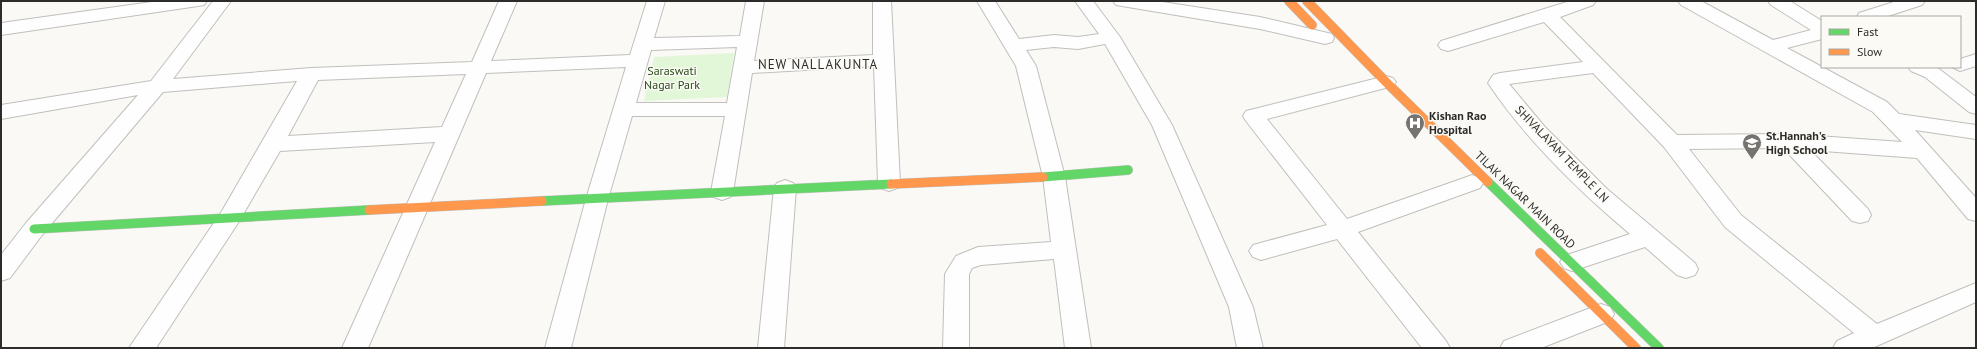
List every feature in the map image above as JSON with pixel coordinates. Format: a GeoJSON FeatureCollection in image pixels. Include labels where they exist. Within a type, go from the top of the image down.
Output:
{"type":"FeatureCollection","features":[{"type":"Feature","properties":{"kind":"street"},"geometry":{"type":"LineString","coordinates":[[1,29],[198,1]]}},
{"type":"Feature","properties":{"kind":"street"},"geometry":{"type":"LineString","coordinates":[[1,272],[34,229],[157,86],[222,1]]}},
{"type":"Feature","properties":{"kind":"street"},"geometry":{"type":"LineString","coordinates":[[355,348],[448,134],[508,1]]}},
{"type":"Feature","properties":{"kind":"street"},"geometry":{"type":"LineString","coordinates":[[558,348],[597,199],[625,110],[640,52],[656,1]]}},
{"type":"Feature","properties":{"kind":"street"},"geometry":{"type":"LineString","coordinates":[[722,192],[755,1]]}},
{"type":"Feature","properties":{"kind":"street"},"geometry":{"type":"LineString","coordinates":[[882,1],[883,60],[889,183]]}},
{"type":"Feature","properties":{"kind":"street"},"geometry":{"type":"LineString","coordinates":[[986,1],[1026,66],[1054,177],[1063,250],[1078,348]]}},
{"type":"Feature","properties":{"kind":"street"},"geometry":{"type":"LineString","coordinates":[[1084,1],[1110,37],[1162,125],[1241,307],[1250,348]]}},
{"type":"Feature","properties":{"kind":"street"},"geometry":{"type":"LineString","coordinates":[[1122,1],[1260,24],[1327,40]]}},
{"type":"Feature","properties":{"kind":"street"},"geometry":{"type":"LineString","coordinates":[[1448,44],[1548,15],[1587,1]]}},
{"type":"Feature","properties":{"kind":"street"},"geometry":{"type":"LineString","coordinates":[[1687,1],[1880,108],[1922,151],[1976,213]]}},
{"type":"Feature","properties":{"kind":"street"},"geometry":{"type":"LineString","coordinates":[[1777,1],[1821,28]]}},
{"type":"Feature","properties":{"kind":"street"},"geometry":{"type":"LineString","coordinates":[[1867,16],[1879,5],[1916,1]]}},
{"type":"Feature","properties":{"kind":"street","name":"TILAK NAGAR MAIN ROAD"},"geometry":{"type":"LineString","coordinates":[[1299,2],[1327,40]]}},
{"type":"Feature","properties":{"kind":"street","name":"TILAK NAGAR MAIN ROAD"},"geometry":{"type":"LineString","coordinates":[[1299,2],[1375,85],[1572,262],[1659,348]]}},
{"type":"Feature","properties":{"kind":"street"},"geometry":{"type":"LineString","coordinates":[[1548,15],[1672,142],[1733,221],[1875,336]]}},
{"type":"Feature","properties":{"kind":"street"},"geometry":{"type":"LineString","coordinates":[[1769,47],[1821,33]]}},
{"type":"Feature","properties":{"kind":"street"},"geometry":{"type":"LineString","coordinates":[[1013,46],[1054,41],[1078,43],[1110,37]]}},
{"type":"Feature","properties":{"kind":"street"},"geometry":{"type":"LineString","coordinates":[[1,112],[157,86],[311,74],[478,68],[748,41]]}},
{"type":"Feature","properties":{"kind":"street"},"geometry":{"type":"LineString","coordinates":[[744,68],[883,60]]}},
{"type":"Feature","properties":{"kind":"street"},"geometry":{"type":"LineString","coordinates":[[1961,65],[1976,60]]}},
{"type":"Feature","properties":{"kind":"street","name":"SHIVALAYAM TEMPLE LN"},"geometry":{"type":"LineString","coordinates":[[1598,66],[1500,79],[1498,82],[1538,132],[1572,168],[1599,195],[1648,237]]}},
{"type":"Feature","properties":{"kind":"street"},"geometry":{"type":"LineString","coordinates":[[1925,70],[1944,68]]}},
{"type":"Feature","properties":{"kind":"street"},"geometry":{"type":"LineString","coordinates":[[1925,70],[1976,107]]}},
{"type":"Feature","properties":{"kind":"street"},"geometry":{"type":"LineString","coordinates":[[142,348],[230,217],[273,144],[311,74]]}},
{"type":"Feature","properties":{"kind":"street"},"geometry":{"type":"LineString","coordinates":[[1375,85],[1253,116],[1437,348]]}},
{"type":"Feature","properties":{"kind":"street"},"geometry":{"type":"LineString","coordinates":[[625,110],[736,109]]}},
{"type":"Feature","properties":{"kind":"street"},"geometry":{"type":"LineString","coordinates":[[1892,120],[1976,132]]}},
{"type":"Feature","properties":{"kind":"street"},"geometry":{"type":"LineString","coordinates":[[273,144],[448,134]]}},
{"type":"Feature","properties":{"kind":"street"},"geometry":{"type":"LineString","coordinates":[[1672,142],[1789,141],[1922,151]]}},
{"type":"Feature","properties":{"kind":"street"},"geometry":{"type":"LineString","coordinates":[[1789,141],[1860,215]]}},
{"type":"Feature","properties":{"kind":"street"},"geometry":{"type":"LineString","coordinates":[[34,229],[230,217],[785,188],[1054,177],[1128,170]]}},
{"type":"Feature","properties":{"kind":"street"},"geometry":{"type":"LineString","coordinates":[[1261,251],[1343,229],[1472,183]]}},
{"type":"Feature","properties":{"kind":"street"},"geometry":{"type":"LineString","coordinates":[[771,348],[785,188]]}},
{"type":"Feature","properties":{"kind":"street"},"geometry":{"type":"LineString","coordinates":[[1572,262],[1648,237],[1686,269]]}},
{"type":"Feature","properties":{"kind":"street"},"geometry":{"type":"LineString","coordinates":[[1531,243],[1636,348]]}},
{"type":"Feature","properties":{"kind":"street"},"geometry":{"type":"LineString","coordinates":[[956,348],[957,274],[964,262],[978,256],[1063,250]]}},
{"type":"Feature","properties":{"kind":"street"},"geometry":{"type":"LineString","coordinates":[[1846,348],[1976,292]]}},
{"type":"Feature","properties":{"kind":"street"},"geometry":{"type":"LineString","coordinates":[[1513,348],[1601,314]]}},
{"type":"Feature","properties":{"kind":"green space","name":"Saraswati Nagar Park"},"geometry":{"type":"Polygon","coordinates":[[[734,53],[727,97],[644,101],[654,57],[734,53]]]}},
{"type":"Feature","properties":{"kind":"traffic: fast"},"geometry":{"type":"LineString","coordinates":[[1043,177],[1128,170]]}},
{"type":"Feature","properties":{"kind":"traffic: fast"},"geometry":{"type":"LineString","coordinates":[[1488,182],[1659,348]]}},
{"type":"Feature","properties":{"kind":"traffic: fast"},"geometry":{"type":"LineString","coordinates":[[542,201],[891,184]]}},
{"type":"Feature","properties":{"kind":"traffic: fast"},"geometry":{"type":"LineString","coordinates":[[34,229],[369,210]]}},
{"type":"Feature","properties":{"kind":"traffic: slow"},"geometry":{"type":"LineString","coordinates":[[1289,1],[1312,25]]}},
{"type":"Feature","properties":{"kind":"traffic: slow"},"geometry":{"type":"LineString","coordinates":[[1307,1],[1386,82],[1488,182]]}},
{"type":"Feature","properties":{"kind":"traffic: slow"},"geometry":{"type":"LineString","coordinates":[[891,184],[1043,177]]}},
{"type":"Feature","properties":{"kind":"traffic: slow"},"geometry":{"type":"LineString","coordinates":[[369,210],[542,201]]}},
{"type":"Feature","properties":{"kind":"traffic: slow"},"geometry":{"type":"LineString","coordinates":[[1540,253],[1636,348]]}},
{"type":"Feature","properties":{"kind":"place","name":"Kishan Rao Hospital"},"geometry":{"type":"Point","coordinates":[1415,140]}},
{"type":"Feature","properties":{"kind":"place","name":"St.Hannah's High School"},"geometry":{"type":"Point","coordinates":[1752,160]}},
{"type":"Feature","properties":{"kind":"district","name":"NEW NALLAKUNTA"},"geometry":{"type":"Point","coordinates":[818,64]}}]}
